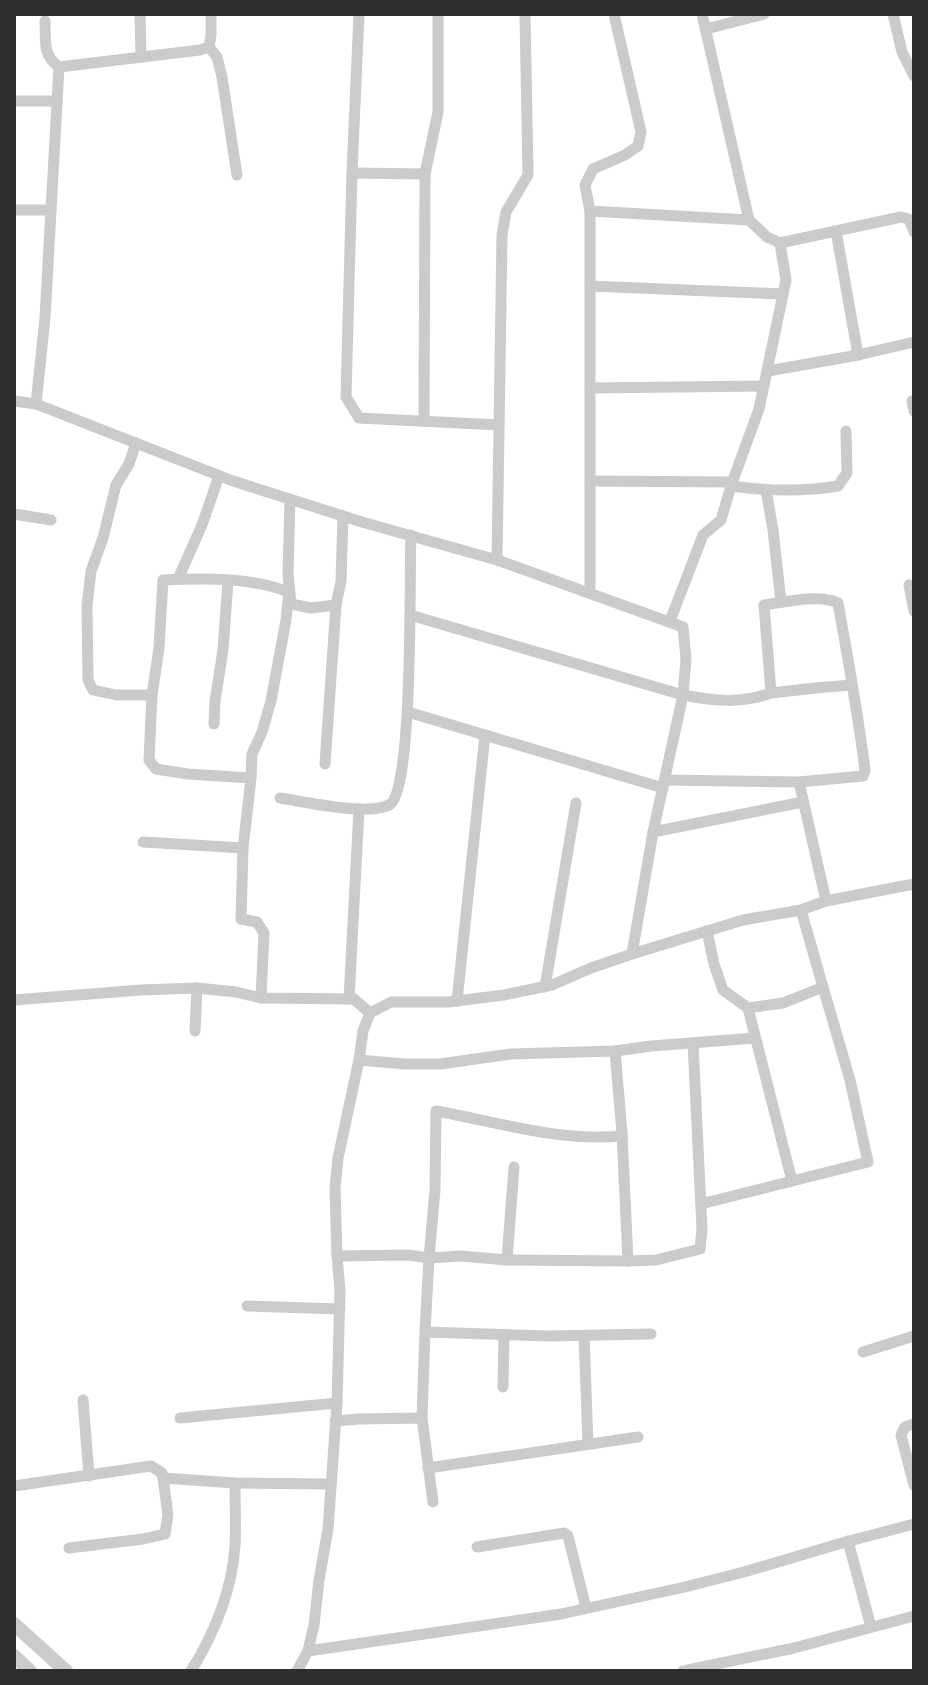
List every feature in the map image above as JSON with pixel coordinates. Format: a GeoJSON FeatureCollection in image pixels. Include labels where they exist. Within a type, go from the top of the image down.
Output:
{"type":"FeatureCollection","features":[{"type":"Feature","properties":{"kind":"street"},"geometry":{"type":"LineString","coordinates":[[140,14],[141,56]]}},
{"type":"Feature","properties":{"kind":"street"},"geometry":{"type":"LineString","coordinates":[[211,14],[209,47],[217,57],[222,77],[237,175]]}},
{"type":"Feature","properties":{"kind":"street"},"geometry":{"type":"LineString","coordinates":[[359,14],[346,397],[359,418],[499,425]]}},
{"type":"Feature","properties":{"kind":"street"},"geometry":{"type":"LineString","coordinates":[[424,421],[425,174],[438,112],[438,14]]}},
{"type":"Feature","properties":{"kind":"street"},"geometry":{"type":"LineString","coordinates":[[497,560],[502,235],[506,212],[528,175],[525,14]]}},
{"type":"Feature","properties":{"kind":"street"},"geometry":{"type":"LineString","coordinates":[[590,592],[590,211],[585,185],[593,169],[638,146],[641,132],[614,14]]}},
{"type":"Feature","properties":{"kind":"street"},"geometry":{"type":"LineString","coordinates":[[702,14],[749,220],[767,237],[780,243],[901,217],[909,219],[914,232]]}},
{"type":"Feature","properties":{"kind":"street"},"geometry":{"type":"LineString","coordinates":[[706,29],[764,14]]}},
{"type":"Feature","properties":{"kind":"street"},"geometry":{"type":"LineString","coordinates":[[893,14],[902,52],[914,76]]}},
{"type":"Feature","properties":{"kind":"street"},"geometry":{"type":"LineString","coordinates":[[45,21],[47,52],[50,61],[59,67],[209,47]]}},
{"type":"Feature","properties":{"kind":"street"},"geometry":{"type":"LineString","coordinates":[[36,404],[45,318],[59,67]]}},
{"type":"Feature","properties":{"kind":"street"},"geometry":{"type":"LineString","coordinates":[[14,101],[57,101]]}},
{"type":"Feature","properties":{"kind":"street"},"geometry":{"type":"LineString","coordinates":[[352,173],[425,174]]}},
{"type":"Feature","properties":{"kind":"street"},"geometry":{"type":"LineString","coordinates":[[14,210],[51,210]]}},
{"type":"Feature","properties":{"kind":"street"},"geometry":{"type":"LineString","coordinates":[[590,211],[749,220]]}},
{"type":"Feature","properties":{"kind":"street"},"geometry":{"type":"LineString","coordinates":[[836,231],[858,355]]}},
{"type":"Feature","properties":{"kind":"street"},"geometry":{"type":"LineString","coordinates":[[670,621],[703,535],[721,520],[759,409],[786,280],[780,243]]}},
{"type":"Feature","properties":{"kind":"street"},"geometry":{"type":"LineString","coordinates":[[590,286],[783,294]]}},
{"type":"Feature","properties":{"kind":"street"},"geometry":{"type":"LineString","coordinates":[[768,371],[914,342]]}},
{"type":"Feature","properties":{"kind":"street"},"geometry":{"type":"LineString","coordinates":[[590,388],[764,386]]}},
{"type":"Feature","properties":{"kind":"street"},"geometry":{"type":"LineString","coordinates":[[14,401],[36,404],[219,476],[343,516],[497,560],[683,627],[686,659],[683,695],[653,832],[632,954]]}},
{"type":"Feature","properties":{"kind":"street"},"geometry":{"type":"LineString","coordinates":[[590,481],[732,484],[766,490],[838,486],[847,473],[846,431]]}},
{"type":"Feature","properties":{"kind":"street"},"geometry":{"type":"LineString","coordinates":[[136,443],[129,464],[116,485],[91,571],[87,606],[88,680],[93,690],[116,695],[152,695]]}},
{"type":"Feature","properties":{"kind":"street"},"geometry":{"type":"LineString","coordinates":[[178,579],[219,476]]}},
{"type":"Feature","properties":{"kind":"street"},"geometry":{"type":"LineString","coordinates":[[766,490],[781,602]]}},
{"type":"Feature","properties":{"kind":"street"},"geometry":{"type":"LineString","coordinates":[[261,998],[264,933],[257,922],[241,919],[243,848],[252,754],[271,701],[289,592],[290,499]]}},
{"type":"Feature","properties":{"kind":"street"},"geometry":{"type":"LineString","coordinates":[[14,514],[51,520]]}},
{"type":"Feature","properties":{"kind":"street"},"geometry":{"type":"LineString","coordinates":[[325,764],[336,605],[341,581],[343,516]]}},
{"type":"Feature","properties":{"kind":"street"},"geometry":{"type":"LineString","coordinates":[[280,798],[359,809],[375,809],[396,800],[408,712],[411,535]]}},
{"type":"Feature","properties":{"kind":"street"},"geometry":{"type":"LineString","coordinates":[[251,778],[156,769],[149,760],[163,580],[228,581],[274,586],[289,592]]}},
{"type":"Feature","properties":{"kind":"street"},"geometry":{"type":"LineString","coordinates":[[214,724],[228,581]]}},
{"type":"Feature","properties":{"kind":"street"},"geometry":{"type":"LineString","coordinates":[[909,585],[914,611]]}},
{"type":"Feature","properties":{"kind":"street"},"geometry":{"type":"LineString","coordinates":[[289,592],[291,604],[311,608],[336,605]]}},
{"type":"Feature","properties":{"kind":"street"},"geometry":{"type":"LineString","coordinates":[[408,712],[664,784],[799,782],[863,776],[865,770],[838,603],[817,599],[764,605],[771,693]]}},
{"type":"Feature","properties":{"kind":"street"},"geometry":{"type":"LineString","coordinates":[[410,615],[683,695],[714,701],[756,699],[771,693],[852,685]]}},
{"type":"Feature","properties":{"kind":"street"},"geometry":{"type":"LineString","coordinates":[[457,1001],[485,735]]}},
{"type":"Feature","properties":{"kind":"street"},"geometry":{"type":"LineString","coordinates":[[799,782],[826,901]]}},
{"type":"Feature","properties":{"kind":"street"},"geometry":{"type":"LineString","coordinates":[[653,832],[803,802]]}},
{"type":"Feature","properties":{"kind":"street"},"geometry":{"type":"LineString","coordinates":[[545,987],[576,803]]}},
{"type":"Feature","properties":{"kind":"street"},"geometry":{"type":"LineString","coordinates":[[349,999],[359,809]]}},
{"type":"Feature","properties":{"kind":"street"},"geometry":{"type":"LineString","coordinates":[[143,842],[243,848]]}},
{"type":"Feature","properties":{"kind":"street"},"geometry":{"type":"LineString","coordinates":[[297,1671],[308,1651],[314,1625],[328,1529],[340,1309],[336,1173],[363,1031],[370,1013],[391,1002],[457,1001],[545,987],[632,954],[743,920],[914,884]]}},
{"type":"Feature","properties":{"kind":"street"},"geometry":{"type":"LineString","coordinates":[[701,1204],[868,1162],[850,1080],[801,910]]}},
{"type":"Feature","properties":{"kind":"street"},"geometry":{"type":"LineString","coordinates":[[707,931],[723,990],[748,1008],[792,1181]]}},
{"type":"Feature","properties":{"kind":"street"},"geometry":{"type":"LineString","coordinates":[[748,1008],[783,1003],[823,987]]}},
{"type":"Feature","properties":{"kind":"street"},"geometry":{"type":"LineString","coordinates":[[14,1000],[197,988],[261,998],[354,999],[370,1013]]}},
{"type":"Feature","properties":{"kind":"street"},"geometry":{"type":"LineString","coordinates":[[195,1031],[197,988]]}},
{"type":"Feature","properties":{"kind":"street"},"geometry":{"type":"LineString","coordinates":[[359,1060],[440,1064],[511,1054],[615,1051],[755,1038]]}},
{"type":"Feature","properties":{"kind":"street"},"geometry":{"type":"LineString","coordinates":[[337,1256],[628,1261],[656,1260],[700,1249],[702,1229],[693,1043]]}},
{"type":"Feature","properties":{"kind":"street"},"geometry":{"type":"LineString","coordinates":[[615,1051],[628,1261]]}},
{"type":"Feature","properties":{"kind":"street"},"geometry":{"type":"LineString","coordinates":[[433,1502],[422,1418],[435,1190],[436,1111],[551,1133],[622,1136]]}},
{"type":"Feature","properties":{"kind":"street"},"geometry":{"type":"LineString","coordinates":[[507,1260],[514,1167]]}},
{"type":"Feature","properties":{"kind":"street"},"geometry":{"type":"LineString","coordinates":[[247,1306],[340,1309]]}},
{"type":"Feature","properties":{"kind":"street"},"geometry":{"type":"LineString","coordinates":[[425,1332],[584,1336],[651,1334]]}},
{"type":"Feature","properties":{"kind":"street"},"geometry":{"type":"LineString","coordinates":[[503,1387],[504,1335]]}},
{"type":"Feature","properties":{"kind":"street"},"geometry":{"type":"LineString","coordinates":[[584,1336],[588,1444]]}},
{"type":"Feature","properties":{"kind":"street"},"geometry":{"type":"LineString","coordinates":[[863,1352],[914,1336]]}},
{"type":"Feature","properties":{"kind":"street"},"geometry":{"type":"LineString","coordinates":[[83,1400],[89,1476]]}},
{"type":"Feature","properties":{"kind":"street"},"geometry":{"type":"LineString","coordinates":[[180,1418],[337,1403]]}},
{"type":"Feature","properties":{"kind":"street"},"geometry":{"type":"LineString","coordinates":[[335,1421],[422,1418]]}},
{"type":"Feature","properties":{"kind":"street"},"geometry":{"type":"LineString","coordinates":[[914,1424],[905,1427],[901,1435],[914,1485]]}},
{"type":"Feature","properties":{"kind":"street"},"geometry":{"type":"LineString","coordinates":[[428,1468],[638,1437]]}},
{"type":"Feature","properties":{"kind":"street"},"geometry":{"type":"LineString","coordinates":[[14,1486],[151,1466],[162,1473],[168,1515],[165,1534],[69,1548]]}},
{"type":"Feature","properties":{"kind":"street"},"geometry":{"type":"LineString","coordinates":[[163,1478],[235,1483],[330,1484]]}},
{"type":"Feature","properties":{"kind":"street"},"geometry":{"type":"LineString","coordinates":[[191,1671],[215,1627],[230,1576],[235,1549],[235,1483]]}},
{"type":"Feature","properties":{"kind":"street"},"geometry":{"type":"LineString","coordinates":[[308,1651],[561,1614],[685,1587],[914,1524]]}},
{"type":"Feature","properties":{"kind":"street"},"geometry":{"type":"LineString","coordinates":[[477,1547],[564,1533],[568,1536],[586,1608]]}},
{"type":"Feature","properties":{"kind":"street"},"geometry":{"type":"LineString","coordinates":[[848,1541],[871,1627]]}},
{"type":"Feature","properties":{"kind":"street"},"geometry":{"type":"LineString","coordinates":[[683,1671],[794,1648],[914,1616]]}},
{"type":"Feature","properties":{"kind":"street"},"geometry":{"type":"LineString","coordinates":[[14,1624],[66,1671]]}},
{"type":"Feature","properties":{"kind":"street"},"geometry":{"type":"LineString","coordinates":[[14,1656],[30,1671]]}}]}
